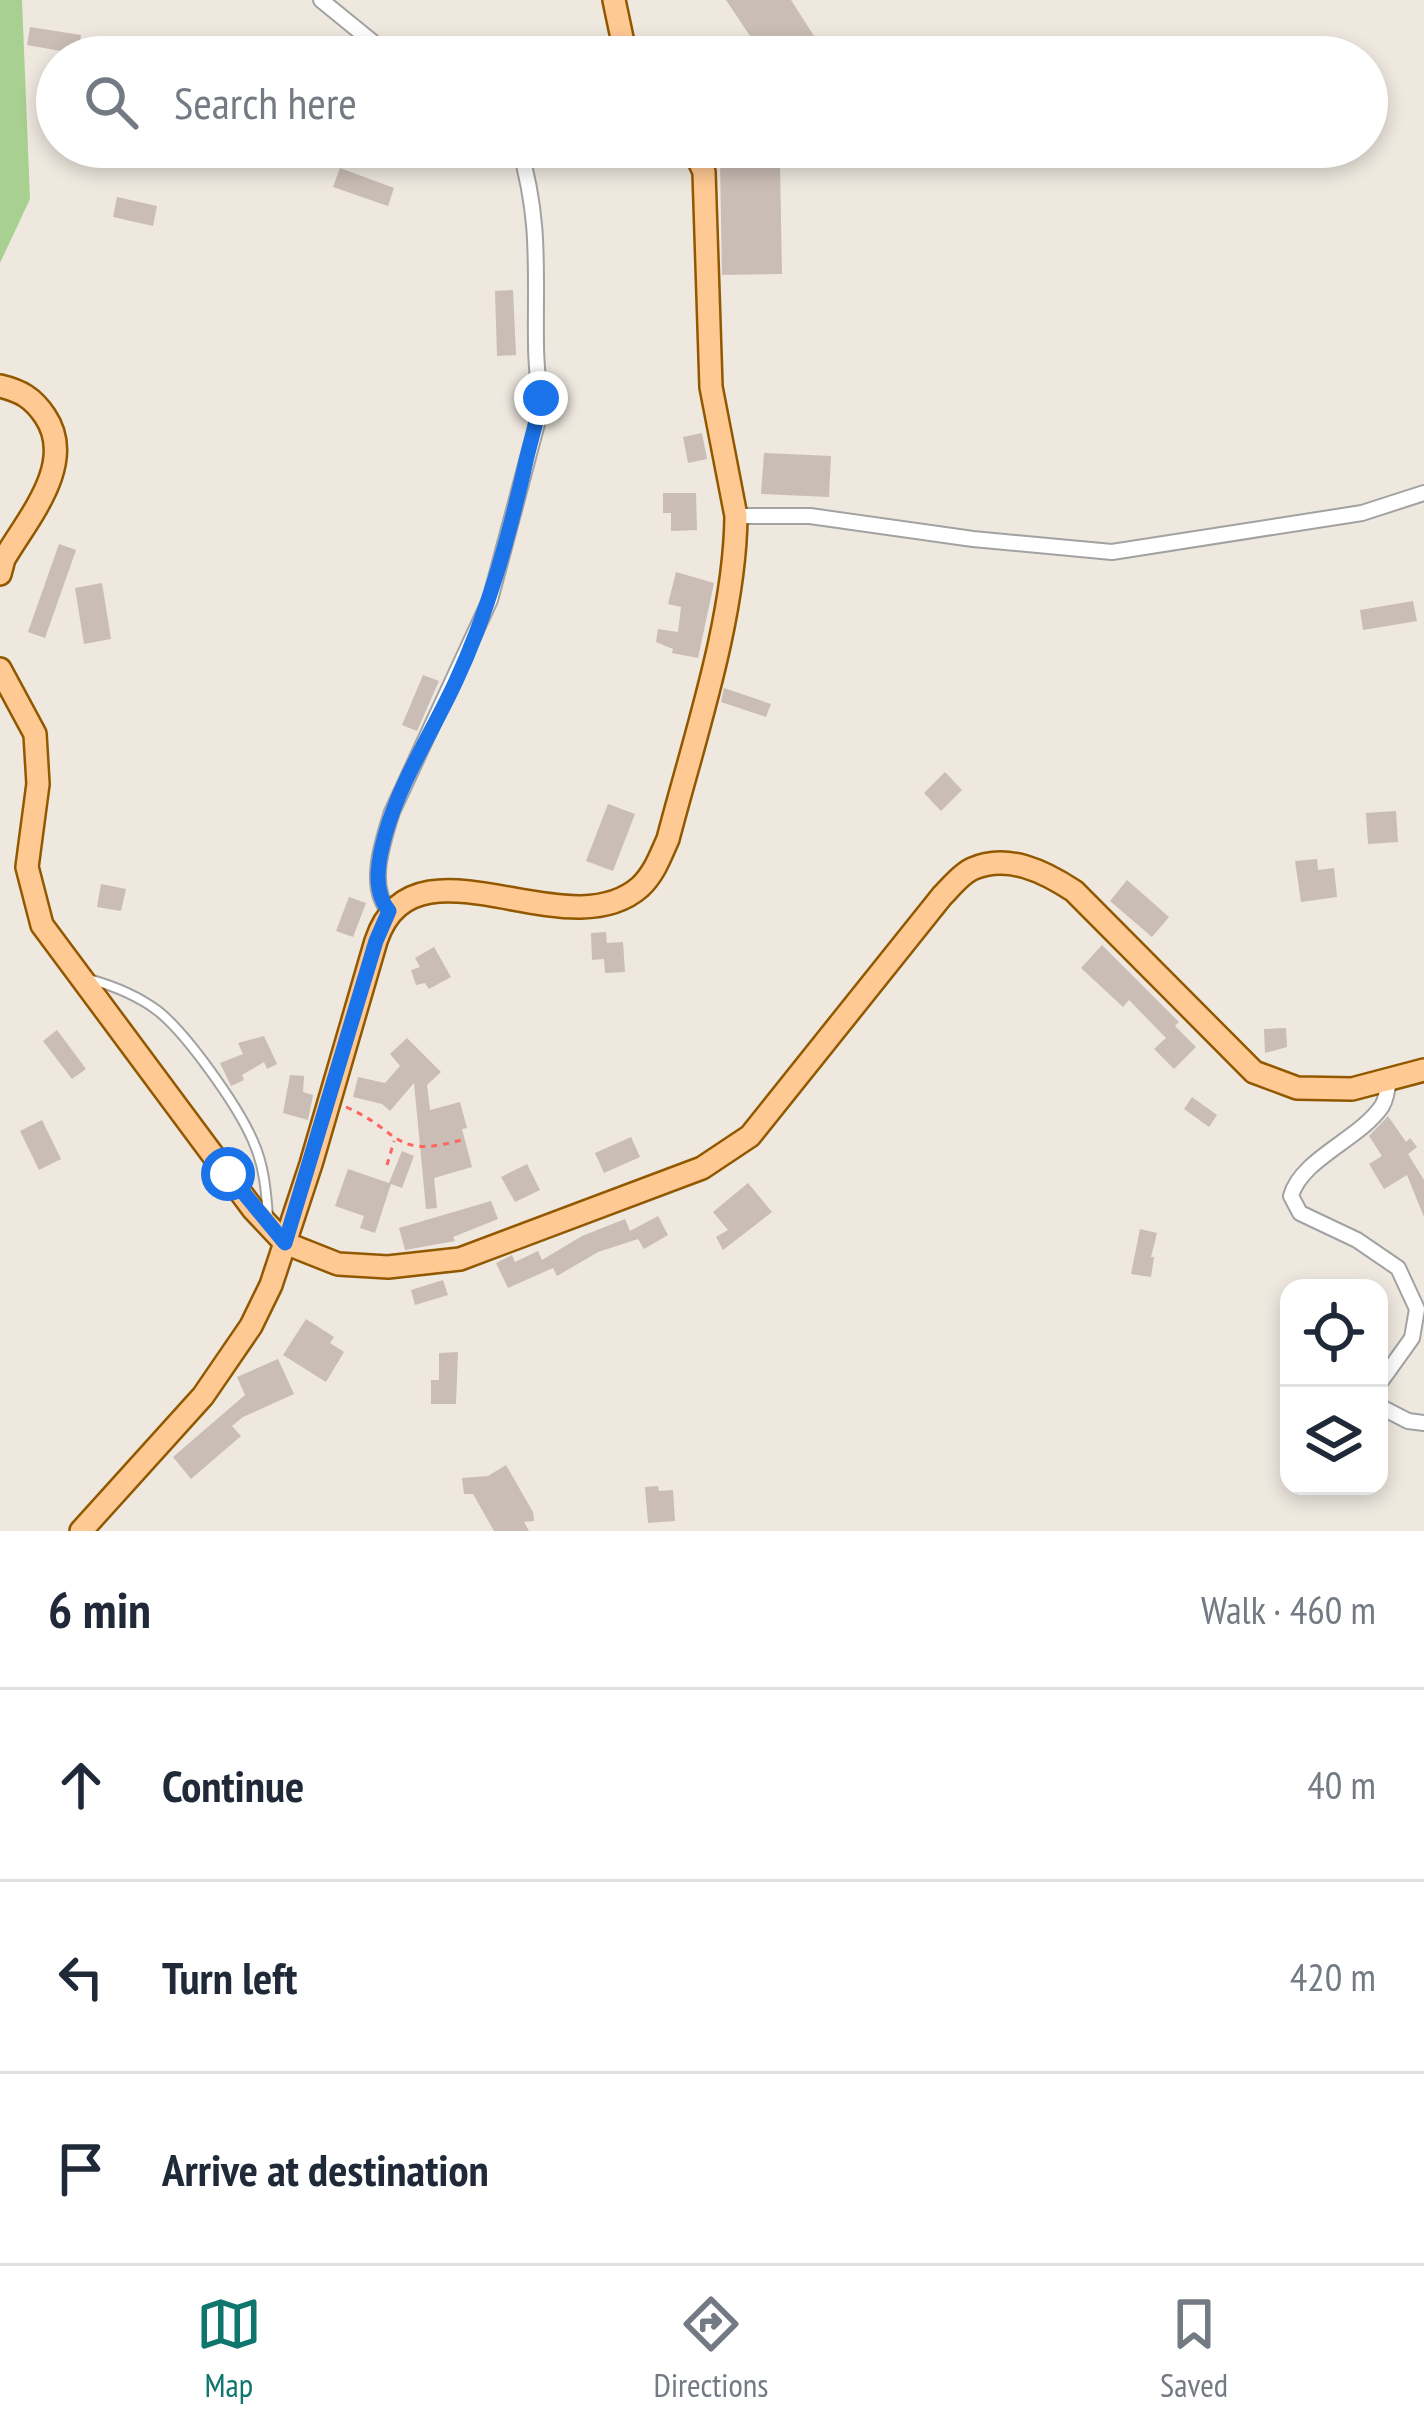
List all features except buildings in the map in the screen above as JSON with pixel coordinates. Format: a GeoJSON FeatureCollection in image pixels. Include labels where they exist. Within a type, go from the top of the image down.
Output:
{"type":"FeatureCollection","features":[{"type":"Feature","properties":{"kind":"main road"},"geometry":{"type":"LineString","coordinates":[[614,0],[622,36]]}},
{"type":"Feature","properties":{"kind":"main road"},"geometry":{"type":"LineString","coordinates":[[81,1531],[215,1378],[251,1326],[277,1234],[328,1099],[389,911],[410,895],[451,891],[591,907],[612,903],[642,885],[656,868],[668,839],[729,594],[736,516],[711,387],[702,168]]}},
{"type":"Feature","properties":{"kind":"main road"},"geometry":{"type":"LineString","coordinates":[[0,386],[19,390],[36,403],[51,424],[57,448],[52,478],[0,574]]}},
{"type":"Feature","properties":{"kind":"main road"},"geometry":{"type":"LineString","coordinates":[[0,668],[35,734],[38,784],[28,867],[42,925],[277,1234],[338,1264],[388,1267],[460,1259],[701,1168],[750,1136],[942,896],[971,869],[1006,863],[1041,869],[1074,891],[1254,1072],[1298,1088],[1352,1089],[1424,1070]]}},
{"type":"Feature","properties":{"kind":"street"},"geometry":{"type":"LineString","coordinates":[[321,0],[365,36]]}},
{"type":"Feature","properties":{"kind":"street"},"geometry":{"type":"LineString","coordinates":[[389,911],[377,888],[384,838],[490,600],[538,420],[537,225],[524,168]]}},
{"type":"Feature","properties":{"kind":"street"},"geometry":{"type":"LineString","coordinates":[[736,516],[810,516],[1112,552],[1362,513],[1424,493]]}},
{"type":"Feature","properties":{"kind":"street"},"geometry":{"type":"LineString","coordinates":[[1388,1371],[1412,1338],[1417,1309],[1398,1268],[1358,1240],[1300,1213],[1291,1196],[1296,1178],[1384,1104],[1390,1077]]}},
{"type":"Feature","properties":{"kind":"street"},"geometry":{"type":"LineString","coordinates":[[1388,1410],[1424,1423]]}},
{"type":"Feature","properties":{"kind":"lane"},"geometry":{"type":"LineString","coordinates":[[76,975],[122,989],[160,1013],[194,1052],[225,1092],[253,1141],[277,1234]]}},
{"type":"Feature","properties":{"kind":"path"},"geometry":{"type":"LineString","coordinates":[[328,1099],[370,1118],[408,1147],[430,1149],[465,1139]]}},
{"type":"Feature","properties":{"kind":"path"},"geometry":{"type":"LineString","coordinates":[[387,1165],[394,1139]]}},
{"type":"Feature","properties":{"kind":"green space"},"geometry":{"type":"Polygon","coordinates":[[[0,0],[22,0],[30,199],[0,263],[0,0]]]}},
{"type":"Feature","properties":{"kind":"route"},"geometry":{"type":"LineString","coordinates":[[228,1174],[285,1243],[389,911],[377,888],[384,838],[490,600],[515,517],[541,398]]}}]}
